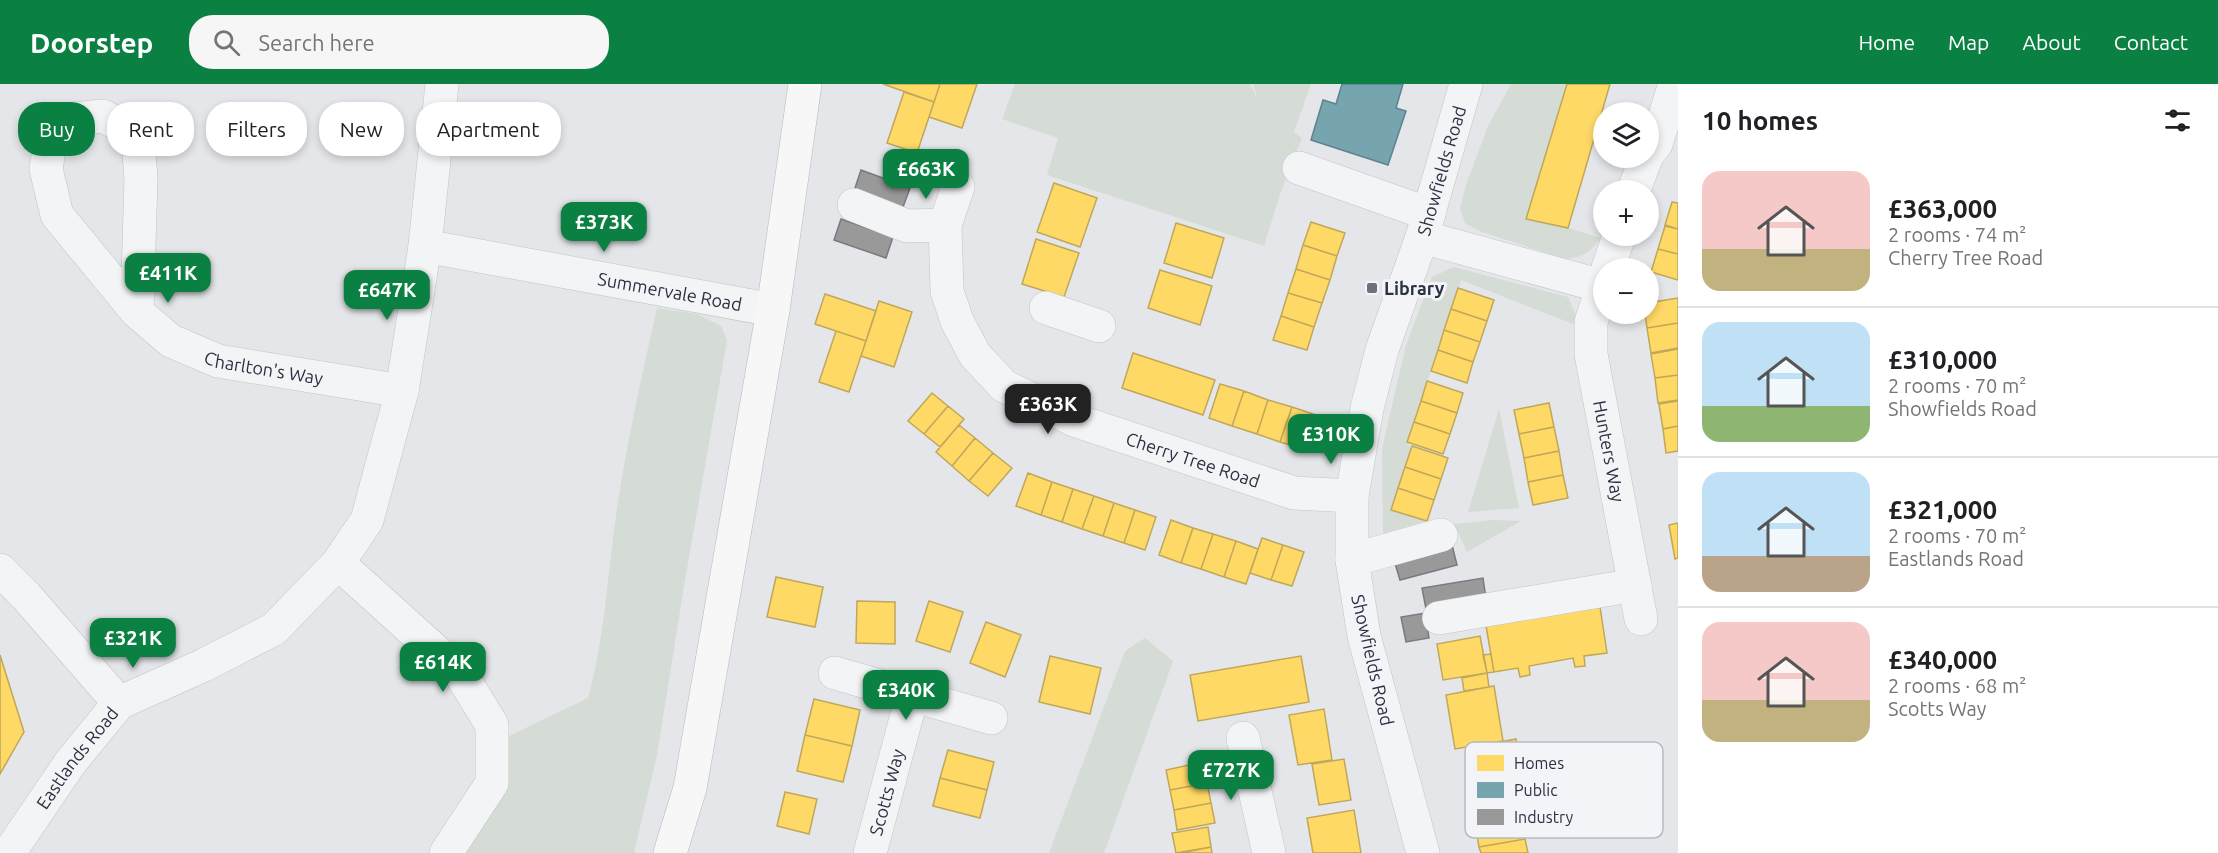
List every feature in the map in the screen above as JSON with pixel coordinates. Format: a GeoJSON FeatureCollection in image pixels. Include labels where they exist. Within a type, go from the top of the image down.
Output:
{"type":"FeatureCollection","features":[{"type":"Feature","properties":{"kind":"highway"},"geometry":{"type":"LineString","coordinates":[[670,853],[690,788],[773,310],[805,84]]}},
{"type":"Feature","properties":{"kind":"street"},"geometry":{"type":"LineString","coordinates":[[442,84],[425,246],[402,391],[367,520],[338,563],[460,673],[492,725],[492,783],[446,853]]}},
{"type":"Feature","properties":{"kind":"street","name":"Showfields Road"},"geometry":{"type":"LineString","coordinates":[[1424,853],[1364,636],[1352,560],[1352,496],[1367,408],[1379,362],[1425,225],[1466,84]]}},
{"type":"Feature","properties":{"kind":"street"},"geometry":{"type":"LineString","coordinates":[[1659,135],[1675,84]]}},
{"type":"Feature","properties":{"kind":"street","name":"Charlton's Way"},"geometry":{"type":"LineString","coordinates":[[137,312],[141,178],[138,142],[122,126],[103,116],[74,119],[51,137],[46,169],[57,215],[137,312],[171,340],[218,361],[402,391]]}},
{"type":"Feature","properties":{"kind":"street"},"geometry":{"type":"LineString","coordinates":[[1299,168],[1425,225],[1593,275]]}},
{"type":"Feature","properties":{"kind":"street","name":"Cherry Tree Road"},"geometry":{"type":"LineString","coordinates":[[958,187],[945,225],[947,291],[957,321],[975,355],[1004,386],[1074,420],[1294,493],[1352,496]]}},
{"type":"Feature","properties":{"kind":"street"},"geometry":{"type":"LineString","coordinates":[[854,205],[907,225],[945,225]]}},
{"type":"Feature","properties":{"kind":"street","name":"Summervale Road"},"geometry":{"type":"LineString","coordinates":[[425,246],[773,310]]}},
{"type":"Feature","properties":{"kind":"street"},"geometry":{"type":"LineString","coordinates":[[1046,308],[1099,326]]}},
{"type":"Feature","properties":{"kind":"street","name":"Hunters Way"},"geometry":{"type":"LineString","coordinates":[[1593,316],[1591,354],[1641,619]]}},
{"type":"Feature","properties":{"kind":"street"},"geometry":{"type":"LineString","coordinates":[[1352,560],[1441,535]]}},
{"type":"Feature","properties":{"kind":"street","name":"Eastlands Road"},"geometry":{"type":"LineString","coordinates":[[9,853],[70,763],[118,704],[204,665],[274,629],[338,563]]}},
{"type":"Feature","properties":{"kind":"street"},"geometry":{"type":"LineString","coordinates":[[0,570],[26,596],[118,704]]}},
{"type":"Feature","properties":{"kind":"street"},"geometry":{"type":"LineString","coordinates":[[1439,618],[1635,585]]}},
{"type":"Feature","properties":{"kind":"street"},"geometry":{"type":"LineString","coordinates":[[835,673],[991,718]]}},
{"type":"Feature","properties":{"kind":"street","name":"Scotts Way"},"geometry":{"type":"LineString","coordinates":[[870,853],[912,696]]}},
{"type":"Feature","properties":{"kind":"street"},"geometry":{"type":"LineString","coordinates":[[1243,738],[1269,853]]}},
{"type":"Feature","properties":{"kind":"shaded area"},"geometry":{"type":"Polygon","coordinates":[[[1015,84],[1250,84],[1258,100],[1253,84],[1311,84],[1294,132],[1302,138],[1279,197],[1264,246],[1047,175],[1058,138],[1002,119],[1015,84]]]}},
{"type":"Feature","properties":{"kind":"shaded area"},"geometry":{"type":"Polygon","coordinates":[[[1511,84],[1567,84],[1526,219],[1593,236],[1594,246],[1590,251],[1565,259],[1482,232],[1465,223],[1460,208],[1488,126],[1511,84]]]}},
{"type":"Feature","properties":{"kind":"shaded area"},"geometry":{"type":"Polygon","coordinates":[[[1454,267],[1568,297],[1578,326],[1461,280],[1407,442],[1411,448],[1392,510],[1427,521],[1383,534],[1382,449],[1406,345],[1432,277],[1454,267]]]}},
{"type":"Feature","properties":{"kind":"shaded area"},"geometry":{"type":"Polygon","coordinates":[[[657,308],[697,314],[721,326],[727,340],[657,755],[634,853],[450,853],[507,737],[588,698],[601,633],[624,469],[657,308]]]}},
{"type":"Feature","properties":{"kind":"shaded area"},"geometry":{"type":"Polygon","coordinates":[[[1499,409],[1519,508],[1468,512],[1499,409]]]}},
{"type":"Feature","properties":{"kind":"shaded area"},"geometry":{"type":"Polygon","coordinates":[[[1492,520],[1521,521],[1467,552],[1454,524],[1492,520]]]}},
{"type":"Feature","properties":{"kind":"shaded area"},"geometry":{"type":"Polygon","coordinates":[[[1145,638],[1173,661],[1104,853],[1049,853],[1125,651],[1145,638]]]}},
{"type":"Feature","properties":{"kind":"building: Homes"},"geometry":{"type":"Polygon","coordinates":[[[883,84],[940,84],[934,102],[883,84]]]}},
{"type":"Feature","properties":{"kind":"building: Homes"},"geometry":{"type":"Polygon","coordinates":[[[940,84],[977,84],[962,128],[929,117],[940,84]]]}},
{"type":"Feature","properties":{"kind":"building: Homes"},"geometry":{"type":"Polygon","coordinates":[[[1567,84],[1610,84],[1605,102],[1593,102],[1593,142],[1568,228],[1526,219],[1567,84]]]}},
{"type":"Feature","properties":{"kind":"building: Homes"},"geometry":{"type":"Polygon","coordinates":[[[904,92],[934,102],[917,153],[887,143],[904,92]]]}},
{"type":"Feature","properties":{"kind":"building: Homes"},"geometry":{"type":"Polygon","coordinates":[[[1054,183],[1097,198],[1080,247],[1037,232],[1054,183]]]}},
{"type":"Feature","properties":{"kind":"building: Homes"},"geometry":{"type":"Polygon","coordinates":[[[1672,202],[1678,203],[1678,229],[1665,225],[1672,202]]]}},
{"type":"Feature","properties":{"kind":"building: Homes"},"geometry":{"type":"Polygon","coordinates":[[[1311,222],[1345,233],[1337,256],[1303,245],[1311,222]]]}},
{"type":"Feature","properties":{"kind":"building: Homes"},"geometry":{"type":"Polygon","coordinates":[[[1176,223],[1224,238],[1212,278],[1164,263],[1176,223]]]}},
{"type":"Feature","properties":{"kind":"building: Homes"},"geometry":{"type":"Polygon","coordinates":[[[1665,226],[1678,229],[1678,254],[1658,249],[1665,226]]]}},
{"type":"Feature","properties":{"kind":"building: Homes"},"geometry":{"type":"Polygon","coordinates":[[[1036,239],[1079,253],[1064,297],[1022,284],[1036,239]]]}},
{"type":"Feature","properties":{"kind":"building: Homes"},"geometry":{"type":"Polygon","coordinates":[[[1303,245],[1337,256],[1330,280],[1296,269],[1303,245]]]}},
{"type":"Feature","properties":{"kind":"building: Homes"},"geometry":{"type":"Polygon","coordinates":[[[1658,249],[1678,254],[1678,280],[1659,274],[1659,258],[1655,258],[1658,249]]]}},
{"type":"Feature","properties":{"kind":"building: Homes"},"geometry":{"type":"Polygon","coordinates":[[[1296,269],[1330,280],[1322,303],[1288,293],[1296,269]]]}},
{"type":"Feature","properties":{"kind":"building: Homes"},"geometry":{"type":"Polygon","coordinates":[[[1160,270],[1212,286],[1200,325],[1148,308],[1160,270]]]}},
{"type":"Feature","properties":{"kind":"building: Homes"},"geometry":{"type":"Polygon","coordinates":[[[1458,288],[1494,300],[1487,321],[1451,309],[1458,288]]]}},
{"type":"Feature","properties":{"kind":"building: Homes"},"geometry":{"type":"Polygon","coordinates":[[[1288,293],[1322,303],[1314,327],[1281,316],[1288,293]]]}},
{"type":"Feature","properties":{"kind":"building: Homes"},"geometry":{"type":"Polygon","coordinates":[[[825,294],[876,311],[866,341],[815,324],[825,294]]]}},
{"type":"Feature","properties":{"kind":"building: Homes"},"geometry":{"type":"Polygon","coordinates":[[[1678,298],[1678,323],[1647,328],[1646,324],[1659,324],[1659,301],[1678,298]]]}},
{"type":"Feature","properties":{"kind":"building: Homes"},"geometry":{"type":"Polygon","coordinates":[[[879,301],[912,312],[894,367],[861,356],[879,301]]]}},
{"type":"Feature","properties":{"kind":"building: Homes"},"geometry":{"type":"Polygon","coordinates":[[[1451,309],[1487,321],[1480,342],[1444,330],[1451,309]]]}},
{"type":"Feature","properties":{"kind":"building: Homes"},"geometry":{"type":"Polygon","coordinates":[[[1281,316],[1314,327],[1307,350],[1273,340],[1281,316]]]}},
{"type":"Feature","properties":{"kind":"building: Homes"},"geometry":{"type":"Polygon","coordinates":[[[1678,323],[1678,348],[1651,353],[1647,328],[1678,323]]]}},
{"type":"Feature","properties":{"kind":"building: Homes"},"geometry":{"type":"Polygon","coordinates":[[[1444,330],[1480,342],[1473,362],[1438,350],[1444,330]]]}},
{"type":"Feature","properties":{"kind":"building: Homes"},"geometry":{"type":"Polygon","coordinates":[[[836,331],[866,341],[849,392],[819,382],[836,331]]]}},
{"type":"Feature","properties":{"kind":"building: Homes"},"geometry":{"type":"Polygon","coordinates":[[[1678,349],[1678,375],[1655,378],[1651,354],[1678,349]]]}},
{"type":"Feature","properties":{"kind":"building: Homes"},"geometry":{"type":"Polygon","coordinates":[[[1438,350],[1473,362],[1467,383],[1431,371],[1438,350]]]}},
{"type":"Feature","properties":{"kind":"building: Homes"},"geometry":{"type":"Polygon","coordinates":[[[1133,353],[1215,380],[1203,415],[1122,388],[1133,353]]]}},
{"type":"Feature","properties":{"kind":"building: Homes"},"geometry":{"type":"Polygon","coordinates":[[[1678,375],[1678,400],[1658,403],[1655,378],[1678,375]]]}},
{"type":"Feature","properties":{"kind":"building: Homes"},"geometry":{"type":"Polygon","coordinates":[[[1427,381],[1463,393],[1457,413],[1421,401],[1427,381]]]}},
{"type":"Feature","properties":{"kind":"building: Homes"},"geometry":{"type":"Polygon","coordinates":[[[1220,384],[1244,391],[1232,426],[1209,418],[1220,384]]]}},
{"type":"Feature","properties":{"kind":"building: Homes"},"geometry":{"type":"Polygon","coordinates":[[[1244,391],[1268,400],[1257,434],[1232,426],[1244,391]]]}},
{"type":"Feature","properties":{"kind":"building: Homes"},"geometry":{"type":"Polygon","coordinates":[[[932,393],[948,406],[924,434],[908,421],[932,393]]]}},
{"type":"Feature","properties":{"kind":"building: Homes"},"geometry":{"type":"Polygon","coordinates":[[[1268,400],[1292,407],[1280,442],[1257,434],[1268,400]]]}},
{"type":"Feature","properties":{"kind":"building: Homes"},"geometry":{"type":"Polygon","coordinates":[[[1421,401],[1457,413],[1450,434],[1414,422],[1421,401]]]}},
{"type":"Feature","properties":{"kind":"building: Homes"},"geometry":{"type":"Polygon","coordinates":[[[1678,401],[1678,426],[1663,429],[1659,404],[1678,401]]]}},
{"type":"Feature","properties":{"kind":"building: Homes"},"geometry":{"type":"Polygon","coordinates":[[[1549,403],[1554,427],[1519,434],[1514,410],[1549,403]]]}},
{"type":"Feature","properties":{"kind":"building: Homes"},"geometry":{"type":"Polygon","coordinates":[[[948,406],[964,419],[940,447],[924,434],[948,406]]]}},
{"type":"Feature","properties":{"kind":"building: Homes"},"geometry":{"type":"Polygon","coordinates":[[[1292,407],[1316,415],[1304,449],[1280,442],[1292,407]]]}},
{"type":"Feature","properties":{"kind":"building: Homes"},"geometry":{"type":"Polygon","coordinates":[[[1414,422],[1450,434],[1443,454],[1407,442],[1414,422]]]}},
{"type":"Feature","properties":{"kind":"building: Homes"},"geometry":{"type":"Polygon","coordinates":[[[959,425],[975,438],[952,466],[936,452],[959,425]]]}},
{"type":"Feature","properties":{"kind":"building: Homes"},"geometry":{"type":"Polygon","coordinates":[[[1678,426],[1678,451],[1666,453],[1663,429],[1678,426]]]}},
{"type":"Feature","properties":{"kind":"building: Homes"},"geometry":{"type":"Polygon","coordinates":[[[1554,427],[1559,451],[1524,458],[1519,434],[1554,427]]]}},
{"type":"Feature","properties":{"kind":"building: Homes"},"geometry":{"type":"Polygon","coordinates":[[[975,438],[993,453],[969,481],[952,466],[975,438]]]}},
{"type":"Feature","properties":{"kind":"building: Homes"},"geometry":{"type":"Polygon","coordinates":[[[1412,446],[1448,458],[1441,479],[1405,467],[1412,446]]]}},
{"type":"Feature","properties":{"kind":"building: Homes"},"geometry":{"type":"Polygon","coordinates":[[[1559,451],[1563,475],[1528,482],[1524,458],[1559,451]]]}},
{"type":"Feature","properties":{"kind":"building: Homes"},"geometry":{"type":"Polygon","coordinates":[[[993,453],[1012,468],[988,496],[969,481],[993,453]]]}},
{"type":"Feature","properties":{"kind":"building: Homes"},"geometry":{"type":"Polygon","coordinates":[[[1405,467],[1441,479],[1434,500],[1398,488],[1405,467]]]}},
{"type":"Feature","properties":{"kind":"building: Homes"},"geometry":{"type":"Polygon","coordinates":[[[1028,473],[1052,482],[1041,515],[1016,506],[1028,473]]]}},
{"type":"Feature","properties":{"kind":"building: Homes"},"geometry":{"type":"Polygon","coordinates":[[[1563,475],[1568,498],[1533,505],[1528,482],[1563,475]]]}},
{"type":"Feature","properties":{"kind":"building: Homes"},"geometry":{"type":"Polygon","coordinates":[[[1052,482],[1073,489],[1062,522],[1041,515],[1052,482]]]}},
{"type":"Feature","properties":{"kind":"building: Homes"},"geometry":{"type":"Polygon","coordinates":[[[1398,488],[1434,500],[1427,521],[1391,510],[1398,488]]]}},
{"type":"Feature","properties":{"kind":"building: Homes"},"geometry":{"type":"Polygon","coordinates":[[[1073,489],[1094,496],[1082,529],[1062,522],[1073,489]]]}},
{"type":"Feature","properties":{"kind":"building: Homes"},"geometry":{"type":"Polygon","coordinates":[[[1094,496],[1114,503],[1103,536],[1082,529],[1094,496]]]}},
{"type":"Feature","properties":{"kind":"building: Homes"},"geometry":{"type":"Polygon","coordinates":[[[1114,503],[1135,510],[1124,543],[1103,536],[1114,503]]]}},
{"type":"Feature","properties":{"kind":"building: Homes"},"geometry":{"type":"Polygon","coordinates":[[[1135,510],[1156,517],[1145,550],[1124,543],[1135,510]]]}},
{"type":"Feature","properties":{"kind":"building: Homes"},"geometry":{"type":"Polygon","coordinates":[[[1171,520],[1193,528],[1181,563],[1159,555],[1171,520]]]}},
{"type":"Feature","properties":{"kind":"building: Homes"},"geometry":{"type":"Polygon","coordinates":[[[1678,523],[1678,558],[1675,559],[1669,525],[1678,523]]]}},
{"type":"Feature","properties":{"kind":"building: Homes"},"geometry":{"type":"Polygon","coordinates":[[[1193,528],[1213,534],[1201,569],[1181,563],[1193,528]]]}},
{"type":"Feature","properties":{"kind":"building: Homes"},"geometry":{"type":"Polygon","coordinates":[[[1213,534],[1236,541],[1224,577],[1201,569],[1213,534]]]}},
{"type":"Feature","properties":{"kind":"building: Homes"},"geometry":{"type":"Polygon","coordinates":[[[1262,538],[1283,545],[1271,580],[1250,573],[1262,538]]]}},
{"type":"Feature","properties":{"kind":"building: Homes"},"geometry":{"type":"Polygon","coordinates":[[[1236,541],[1258,549],[1246,584],[1224,577],[1236,541]]]}},
{"type":"Feature","properties":{"kind":"building: Homes"},"geometry":{"type":"Polygon","coordinates":[[[1283,545],[1304,552],[1292,586],[1271,580],[1283,545]]]}},
{"type":"Feature","properties":{"kind":"building: Homes"},"geometry":{"type":"Polygon","coordinates":[[[776,577],[823,587],[815,627],[767,617],[776,577]]]}},
{"type":"Feature","properties":{"kind":"building: Homes"},"geometry":{"type":"Polygon","coordinates":[[[857,601],[895,602],[895,644],[856,643],[857,601]]]}},
{"type":"Feature","properties":{"kind":"building: Homes"},"geometry":{"type":"Polygon","coordinates":[[[929,601],[963,612],[950,652],[916,641],[929,601]]]}},
{"type":"Feature","properties":{"kind":"building: Homes"},"geometry":{"type":"Polygon","coordinates":[[[1600,607],[1607,653],[1584,656],[1585,666],[1575,667],[1573,658],[1529,666],[1530,675],[1520,677],[1518,668],[1494,672],[1486,626],[1600,607]]]}},
{"type":"Feature","properties":{"kind":"building: Homes"},"geometry":{"type":"Polygon","coordinates":[[[986,622],[1021,635],[1005,677],[970,663],[986,622]]]}},
{"type":"Feature","properties":{"kind":"building: Homes"},"geometry":{"type":"Polygon","coordinates":[[[1480,636],[1487,673],[1443,680],[1437,644],[1480,636]]]}},
{"type":"Feature","properties":{"kind":"building: Homes"},"geometry":{"type":"Polygon","coordinates":[[[1491,654],[1494,672],[1487,673],[1483,655],[1491,654]]]}},
{"type":"Feature","properties":{"kind":"building: Homes"},"geometry":{"type":"Polygon","coordinates":[[[0,655],[24,732],[0,774],[0,655]]]}},
{"type":"Feature","properties":{"kind":"building: Homes"},"geometry":{"type":"Polygon","coordinates":[[[1050,656],[1101,668],[1090,714],[1039,702],[1050,656]]]}},
{"type":"Feature","properties":{"kind":"building: Homes"},"geometry":{"type":"Polygon","coordinates":[[[1301,656],[1309,702],[1198,721],[1190,675],[1301,656]]]}},
{"type":"Feature","properties":{"kind":"building: Homes"},"geometry":{"type":"Polygon","coordinates":[[[1487,673],[1489,687],[1464,691],[1462,678],[1487,673]]]}},
{"type":"Feature","properties":{"kind":"building: Homes"},"geometry":{"type":"Polygon","coordinates":[[[1494,686],[1503,741],[1465,742],[1465,747],[1455,749],[1446,695],[1494,686]]]}},
{"type":"Feature","properties":{"kind":"building: Homes"},"geometry":{"type":"Polygon","coordinates":[[[814,699],[860,710],[852,746],[805,735],[814,699]]]}},
{"type":"Feature","properties":{"kind":"building: Homes"},"geometry":{"type":"Polygon","coordinates":[[[1324,709],[1332,760],[1298,765],[1289,715],[1324,709]]]}},
{"type":"Feature","properties":{"kind":"building: Homes"},"geometry":{"type":"Polygon","coordinates":[[[805,735],[852,746],[843,782],[797,771],[805,735]]]}},
{"type":"Feature","properties":{"kind":"building: Homes"},"geometry":{"type":"Polygon","coordinates":[[[1516,739],[1517,742],[1500,742],[1516,739]]]}},
{"type":"Feature","properties":{"kind":"building: Homes"},"geometry":{"type":"Polygon","coordinates":[[[948,750],[994,762],[987,790],[940,778],[948,750]]]}},
{"type":"Feature","properties":{"kind":"building: Homes"},"geometry":{"type":"Polygon","coordinates":[[[1344,759],[1351,800],[1319,805],[1312,764],[1344,759]]]}},
{"type":"Feature","properties":{"kind":"building: Homes"},"geometry":{"type":"Polygon","coordinates":[[[1203,762],[1207,783],[1170,790],[1166,770],[1203,762]]]}},
{"type":"Feature","properties":{"kind":"building: Homes"},"geometry":{"type":"Polygon","coordinates":[[[940,778],[987,790],[980,818],[933,806],[940,778]]]}},
{"type":"Feature","properties":{"kind":"building: Homes"},"geometry":{"type":"Polygon","coordinates":[[[1207,783],[1211,803],[1174,810],[1170,790],[1207,783]]]}},
{"type":"Feature","properties":{"kind":"building: Homes"},"geometry":{"type":"Polygon","coordinates":[[[785,792],[817,799],[809,834],[777,826],[785,792]]]}},
{"type":"Feature","properties":{"kind":"building: Homes"},"geometry":{"type":"Polygon","coordinates":[[[1211,803],[1215,823],[1177,830],[1174,810],[1211,803]]]}},
{"type":"Feature","properties":{"kind":"building: Homes"},"geometry":{"type":"Polygon","coordinates":[[[1354,810],[1361,853],[1313,853],[1307,818],[1354,810]]]}},
{"type":"Feature","properties":{"kind":"building: Homes"},"geometry":{"type":"Polygon","coordinates":[[[1208,827],[1211,847],[1176,853],[1172,833],[1208,827]]]}},
{"type":"Feature","properties":{"kind":"building: Homes"},"geometry":{"type":"Polygon","coordinates":[[[1477,838],[1525,838],[1525,839],[1479,847],[1477,838]]]}},
{"type":"Feature","properties":{"kind":"building: Homes"},"geometry":{"type":"Polygon","coordinates":[[[1525,839],[1528,853],[1481,853],[1479,847],[1525,839]]]}},
{"type":"Feature","properties":{"kind":"building: Homes"},"geometry":{"type":"Polygon","coordinates":[[[1211,847],[1212,853],[1181,853],[1211,847]]]}},
{"type":"Feature","properties":{"kind":"building: Public"},"geometry":{"type":"Polygon","coordinates":[[[1342,84],[1403,84],[1396,108],[1406,111],[1388,165],[1311,140],[1323,100],[1336,104],[1342,84]]]}},
{"type":"Feature","properties":{"kind":"building: Industry"},"geometry":{"type":"Polygon","coordinates":[[[861,170],[910,188],[903,207],[854,191],[861,170]]]}},
{"type":"Feature","properties":{"kind":"building: Industry"},"geometry":{"type":"Polygon","coordinates":[[[841,219],[893,237],[886,258],[834,240],[841,219]]]}},
{"type":"Feature","properties":{"kind":"building: Industry"},"geometry":{"type":"Polygon","coordinates":[[[1452,545],[1457,565],[1400,580],[1394,560],[1452,545]]]}},
{"type":"Feature","properties":{"kind":"building: Industry"},"geometry":{"type":"Polygon","coordinates":[[[1483,578],[1486,599],[1426,609],[1422,588],[1483,578]]]}},
{"type":"Feature","properties":{"kind":"building: Industry"},"geometry":{"type":"Polygon","coordinates":[[[1425,613],[1429,638],[1406,642],[1401,617],[1425,613]]]}},
{"type":"Feature","properties":{"kind":"place","name":"Library"},"geometry":{"type":"Point","coordinates":[1372,288]}}]}
